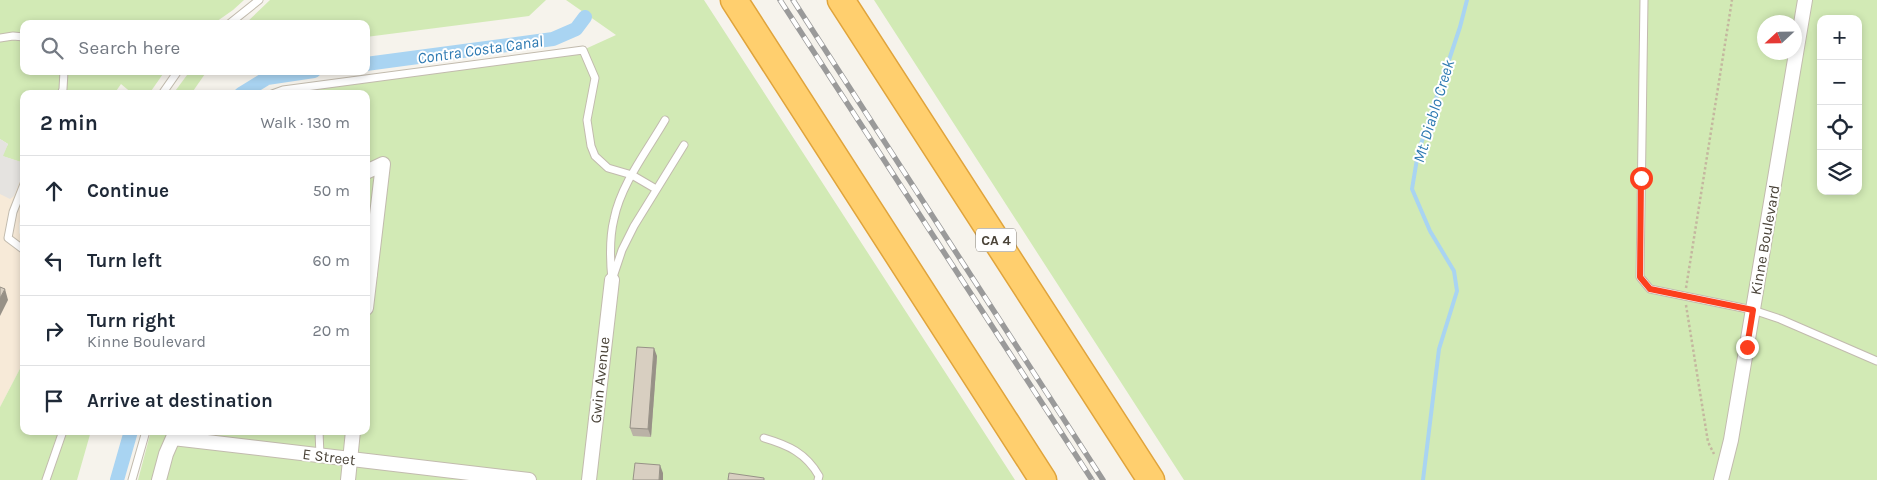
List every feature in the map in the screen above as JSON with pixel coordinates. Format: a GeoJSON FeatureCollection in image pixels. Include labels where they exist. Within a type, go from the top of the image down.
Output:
{"type":"FeatureCollection","features":[{"type":"Feature","properties":{"kind":"highway"},"geometry":{"type":"LineString","coordinates":[[734,0],[1043,480]]}},
{"type":"Feature","properties":{"kind":"highway","name":"CA 4"},"geometry":{"type":"LineString","coordinates":[[841,0],[1152,480]]}},
{"type":"Feature","properties":{"kind":"street","name":"Kinne Boulevard"},"geometry":{"type":"LineString","coordinates":[[1723,475],[1731,440],[1805,0]]}},
{"type":"Feature","properties":{"kind":"street"},"geometry":{"type":"LineString","coordinates":[[370,170],[383,164],[370,258]]}},
{"type":"Feature","properties":{"kind":"street","name":"Gwin Avenue"},"geometry":{"type":"LineString","coordinates":[[589,480],[612,280]]}},
{"type":"Feature","properties":{"kind":"street","name":"E Street"},"geometry":{"type":"LineString","coordinates":[[159,480],[166,454],[174,435],[320,456],[529,480]]}},
{"type":"Feature","properties":{"kind":"street"},"geometry":{"type":"LineString","coordinates":[[348,480],[353,435]]}},
{"type":"Feature","properties":{"kind":"lane"},"geometry":{"type":"LineString","coordinates":[[235,20],[258,0]]}},
{"type":"Feature","properties":{"kind":"lane"},"geometry":{"type":"LineString","coordinates":[[1644,0],[1640,277],[1650,289],[1753,310],[1780,319],[1877,361]]}},
{"type":"Feature","properties":{"kind":"lane"},"geometry":{"type":"LineString","coordinates":[[0,38],[20,37]]}},
{"type":"Feature","properties":{"kind":"lane"},"geometry":{"type":"LineString","coordinates":[[288,90],[583,50],[595,78],[587,120],[591,146],[595,156],[608,168],[632,175],[656,189]]}},
{"type":"Feature","properties":{"kind":"lane"},"geometry":{"type":"LineString","coordinates":[[63,90],[64,75]]}},
{"type":"Feature","properties":{"kind":"lane"},"geometry":{"type":"LineString","coordinates":[[165,90],[175,75]]}},
{"type":"Feature","properties":{"kind":"lane"},"geometry":{"type":"LineString","coordinates":[[612,280],[610,249],[614,218],[632,175],[665,120]]}},
{"type":"Feature","properties":{"kind":"lane"},"geometry":{"type":"LineString","coordinates":[[612,280],[622,250],[634,226],[684,145]]}},
{"type":"Feature","properties":{"kind":"lane"},"geometry":{"type":"LineString","coordinates":[[20,194],[13,212],[8,238],[20,247]]}},
{"type":"Feature","properties":{"kind":"lane"},"geometry":{"type":"LineString","coordinates":[[46,480],[62,435]]}},
{"type":"Feature","properties":{"kind":"lane"},"geometry":{"type":"LineString","coordinates":[[132,480],[145,435]]}},
{"type":"Feature","properties":{"kind":"lane"},"geometry":{"type":"LineString","coordinates":[[319,435],[320,456]]}},
{"type":"Feature","properties":{"kind":"lane"},"geometry":{"type":"LineString","coordinates":[[764,438],[786,444],[802,454],[814,466],[819,476],[818,480]]}},
{"type":"Feature","properties":{"kind":"path"},"geometry":{"type":"LineString","coordinates":[[1723,475],[1708,442],[1684,296],[1732,0]]}},
{"type":"Feature","properties":{"kind":"shaded area"},"geometry":{"type":"Polygon","coordinates":[[[0,139],[20,159],[20,369],[0,407],[0,139]]]}},
{"type":"Feature","properties":{"kind":"shaded area"},"geometry":{"type":"Polygon","coordinates":[[[0,139],[8,144],[3,156],[20,162],[20,181],[14,196],[10,199],[0,194],[0,139]]]}},
{"type":"Feature","properties":{"kind":"green space"},"geometry":{"type":"Polygon","coordinates":[[[0,0],[244,0],[219,20],[20,20],[20,75],[162,75],[152,90],[128,90],[121,84],[117,90],[20,90],[20,162],[2,156],[8,144],[0,139],[0,0]]]}},
{"type":"Feature","properties":{"kind":"green space"},"geometry":{"type":"Polygon","coordinates":[[[270,0],[546,0],[529,16],[370,36],[370,20],[249,20],[270,0]]]}},
{"type":"Feature","properties":{"kind":"green space"},"geometry":{"type":"Polygon","coordinates":[[[566,0],[704,0],[1015,480],[138,480],[150,435],[370,435],[370,90],[300,90],[583,50],[616,35],[566,0]]]}},
{"type":"Feature","properties":{"kind":"green space"},"geometry":{"type":"Polygon","coordinates":[[[874,0],[1877,0],[1877,480],[1184,480],[874,0]]]}},
{"type":"Feature","properties":{"kind":"green space"},"geometry":{"type":"Polygon","coordinates":[[[187,75],[204,75],[194,90],[176,90],[187,75]]]}},
{"type":"Feature","properties":{"kind":"green space"},"geometry":{"type":"Polygon","coordinates":[[[20,369],[20,435],[90,435],[77,480],[0,480],[0,407],[20,369]]]}},
{"type":"Feature","properties":{"kind":"building"},"geometry":{"type":"Polygon","coordinates":[[[0,287],[5,289],[0,298],[0,287]]]}},
{"type":"Feature","properties":{"kind":"building"},"geometry":{"type":"Polygon","coordinates":[[[637,347],[654,348],[648,429],[630,428],[637,347]]]}},
{"type":"Feature","properties":{"kind":"building"},"geometry":{"type":"Polygon","coordinates":[[[635,463],[660,465],[659,480],[633,480],[635,463]]]}},
{"type":"Feature","properties":{"kind":"building"},"geometry":{"type":"Polygon","coordinates":[[[729,473],[764,478],[764,480],[728,480],[729,473]]]}},
{"type":"Feature","properties":{"kind":"waterway","name":"Mt. Diablo Creek"},"geometry":{"type":"LineString","coordinates":[[1423,480],[1439,349],[1457,291],[1454,271],[1430,231],[1412,189],[1418,153],[1460,27],[1467,0]]}},
{"type":"Feature","properties":{"kind":"waterway","name":"Contra Costa Canal"},"geometry":{"type":"LineString","coordinates":[[370,63],[553,39],[576,29],[585,17]]}},
{"type":"Feature","properties":{"kind":"waterway","name":"Contra Costa Canal"},"geometry":{"type":"LineString","coordinates":[[248,90],[267,78],[287,75]]}},
{"type":"Feature","properties":{"kind":"waterway","name":"Contra Costa Canal"},"geometry":{"type":"LineString","coordinates":[[117,480],[130,435]]}},
{"type":"Feature","properties":{"kind":"railway"},"geometry":{"type":"LineString","coordinates":[[780,0],[1092,480]]}},
{"type":"Feature","properties":{"kind":"railway"},"geometry":{"type":"LineString","coordinates":[[793,0],[1103,480]]}},
{"type":"Feature","properties":{"kind":"route"},"geometry":{"type":"LineString","coordinates":[[1641,178],[1640,277],[1650,289],[1753,310],[1747,347]]}}]}
